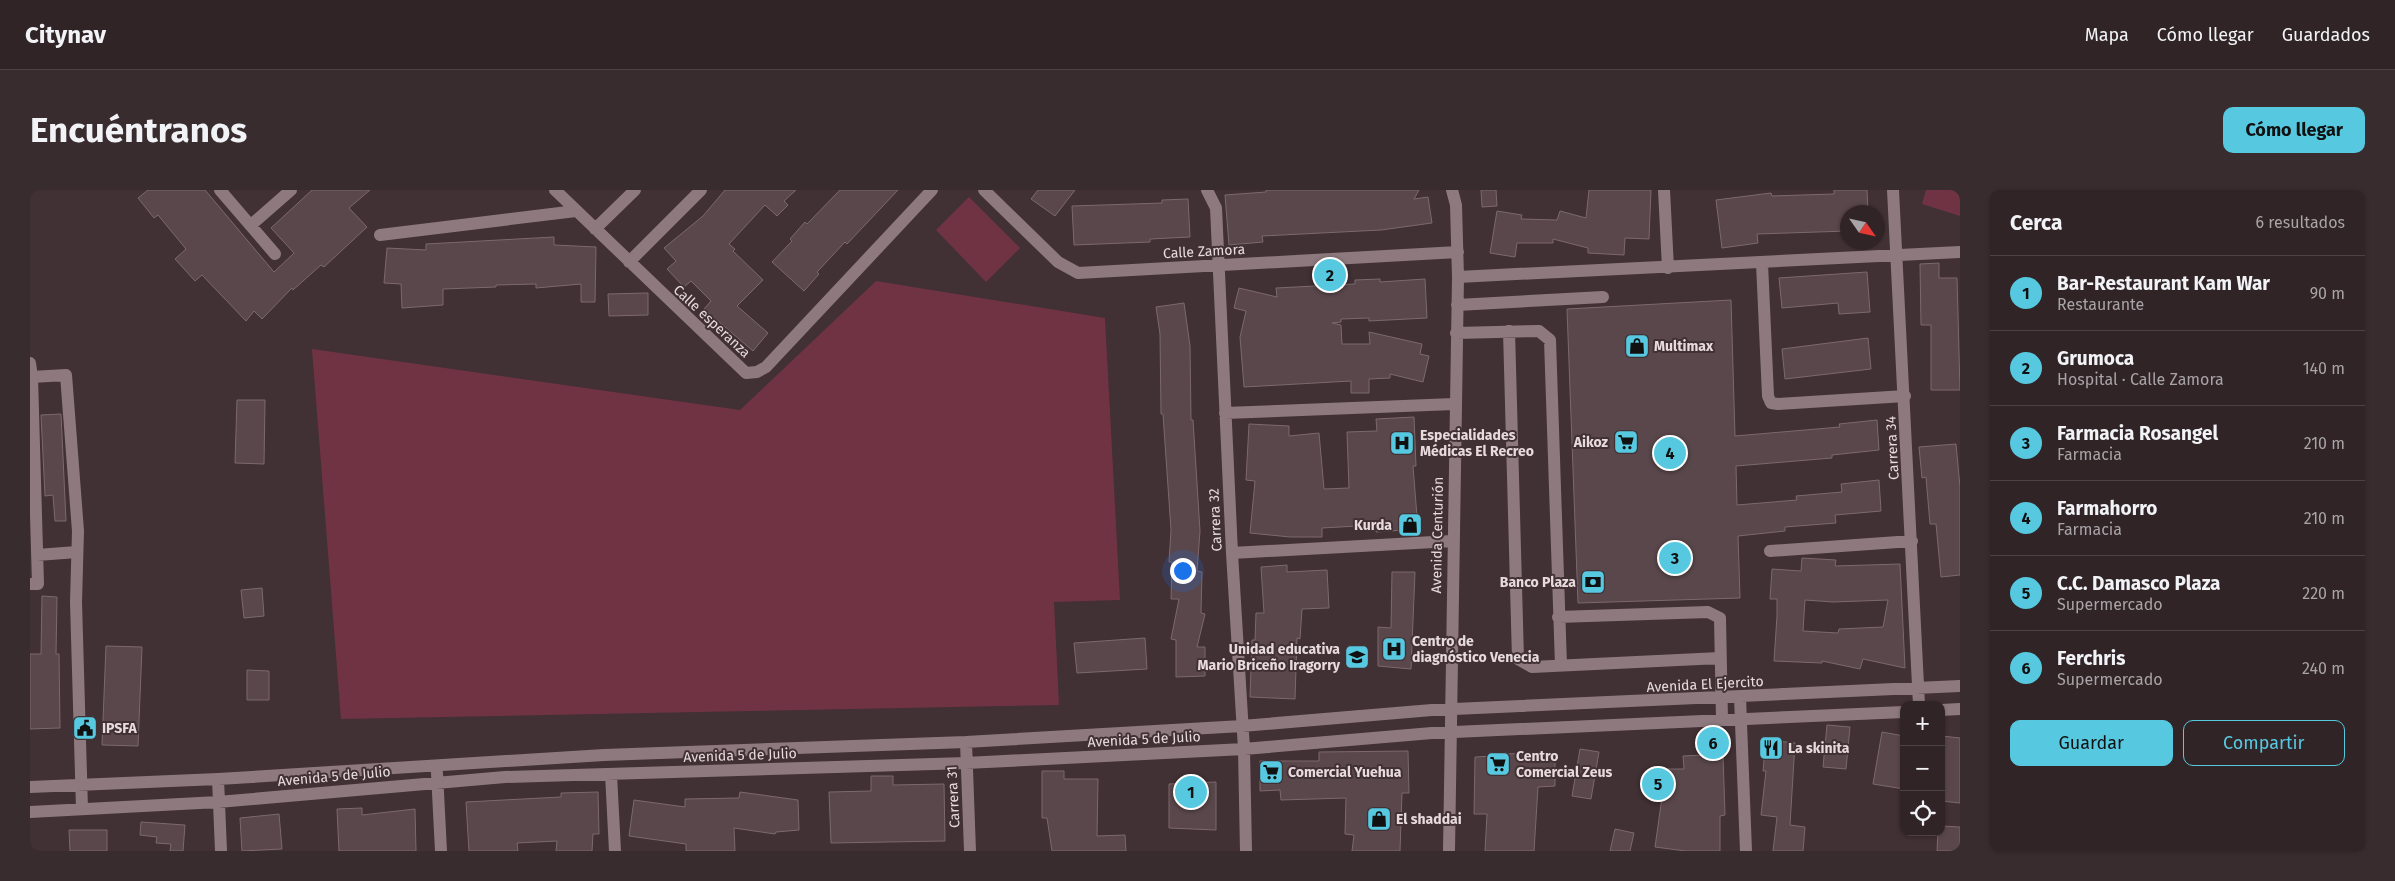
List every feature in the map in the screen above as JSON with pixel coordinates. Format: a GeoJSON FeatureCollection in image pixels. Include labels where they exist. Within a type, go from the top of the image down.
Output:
{"type":"FeatureCollection","features":[{"type":"Feature","properties":{"kind":"street"},"geometry":{"type":"LineString","coordinates":[[220,190],[275,254]]}},
{"type":"Feature","properties":{"kind":"street"},"geometry":{"type":"LineString","coordinates":[[251,225],[292,190]]}},
{"type":"Feature","properties":{"kind":"street","name":"Calle esperanza"},"geometry":{"type":"LineString","coordinates":[[555,190],[746,373],[757,372],[766,367],[932,190]]}},
{"type":"Feature","properties":{"kind":"street"},"geometry":{"type":"LineString","coordinates":[[595,230],[635,190]]}},
{"type":"Feature","properties":{"kind":"street"},"geometry":{"type":"LineString","coordinates":[[629,262],[701,190]]}},
{"type":"Feature","properties":{"kind":"street","name":"Calle Zamora"},"geometry":{"type":"LineString","coordinates":[[984,190],[1058,262],[1078,273],[1458,252]]}},
{"type":"Feature","properties":{"kind":"street","name":"Carrera 32"},"geometry":{"type":"LineString","coordinates":[[1207,190],[1216,208],[1224,413],[1244,749],[1246,851]]}},
{"type":"Feature","properties":{"kind":"street","name":"Avenida Centurión"},"geometry":{"type":"LineString","coordinates":[[1448,851],[1454,404],[1458,277],[1456,205],[1452,190]]}},
{"type":"Feature","properties":{"kind":"street"},"geometry":{"type":"LineString","coordinates":[[1664,190],[1668,268]]}},
{"type":"Feature","properties":{"kind":"street","name":"Carrera 34"},"geometry":{"type":"LineString","coordinates":[[1893,190],[1898,255],[1919,701]]}},
{"type":"Feature","properties":{"kind":"street"},"geometry":{"type":"LineString","coordinates":[[380,235],[576,210]]}},
{"type":"Feature","properties":{"kind":"street"},"geometry":{"type":"LineString","coordinates":[[1458,277],[1960,252]]}},
{"type":"Feature","properties":{"kind":"street"},"geometry":{"type":"LineString","coordinates":[[1762,263],[1768,396],[1771,402],[1778,404],[1905,396]]}},
{"type":"Feature","properties":{"kind":"street"},"geometry":{"type":"LineString","coordinates":[[1457,305],[1603,297]]}},
{"type":"Feature","properties":{"kind":"street"},"geometry":{"type":"LineString","coordinates":[[1509,331],[1516,652],[1518,659],[1532,667],[1720,658]]}},
{"type":"Feature","properties":{"kind":"street"},"geometry":{"type":"LineString","coordinates":[[1456,333],[1539,331],[1550,340],[1560,665]]}},
{"type":"Feature","properties":{"kind":"street"},"geometry":{"type":"LineString","coordinates":[[30,363],[38,584],[30,584]]}},
{"type":"Feature","properties":{"kind":"street"},"geometry":{"type":"LineString","coordinates":[[32,377],[66,375],[78,531],[76,602],[82,809]]}},
{"type":"Feature","properties":{"kind":"street"},"geometry":{"type":"LineString","coordinates":[[1224,413],[1454,404]]}},
{"type":"Feature","properties":{"kind":"street"},"geometry":{"type":"LineString","coordinates":[[1232,553],[1452,541]]}},
{"type":"Feature","properties":{"kind":"street"},"geometry":{"type":"LineString","coordinates":[[1770,550],[1912,541]]}},
{"type":"Feature","properties":{"kind":"street"},"geometry":{"type":"LineString","coordinates":[[37,554],[77,552]]}},
{"type":"Feature","properties":{"kind":"street"},"geometry":{"type":"LineString","coordinates":[[1558,616],[1708,612],[1720,618],[1722,720]]}},
{"type":"Feature","properties":{"kind":"street","name":"Avenida El Ejercito"},"geometry":{"type":"LineString","coordinates":[[1450,709],[1960,686]]}},
{"type":"Feature","properties":{"kind":"street"},"geometry":{"type":"LineString","coordinates":[[1740,697],[1746,851]]}},
{"type":"Feature","properties":{"kind":"street","name":"Avenida 5 de Julio"},"geometry":{"type":"LineString","coordinates":[[30,787],[218,779],[604,755],[966,742],[1242,726],[1450,709]]}},
{"type":"Feature","properties":{"kind":"street"},"geometry":{"type":"LineString","coordinates":[[1945,710],[1960,709]]}},
{"type":"Feature","properties":{"kind":"street"},"geometry":{"type":"LineString","coordinates":[[1450,732],[1900,712]]}},
{"type":"Feature","properties":{"kind":"street","name":"Avenida 5 de Julio"},"geometry":{"type":"LineString","coordinates":[[30,812],[218,802],[437,782],[611,774],[966,763],[1244,749],[1450,732]]}},
{"type":"Feature","properties":{"kind":"street","name":"Carrera 31"},"geometry":{"type":"LineString","coordinates":[[966,742],[970,851]]}},
{"type":"Feature","properties":{"kind":"street"},"geometry":{"type":"LineString","coordinates":[[702,752],[704,771]]}},
{"type":"Feature","properties":{"kind":"street"},"geometry":{"type":"LineString","coordinates":[[437,766],[441,851]]}},
{"type":"Feature","properties":{"kind":"street"},"geometry":{"type":"LineString","coordinates":[[611,774],[615,851]]}},
{"type":"Feature","properties":{"kind":"street"},"geometry":{"type":"LineString","coordinates":[[218,779],[221,851]]}},
{"type":"Feature","properties":{"kind":"shaded area"},"geometry":{"type":"Polygon","coordinates":[[[1926,190],[1960,190],[1960,216],[1922,204],[1926,190]]]}},
{"type":"Feature","properties":{"kind":"shaded area"},"geometry":{"type":"Polygon","coordinates":[[[969,197],[1020,248],[986,282],[936,230],[969,197]]]}},
{"type":"Feature","properties":{"kind":"shaded area"},"geometry":{"type":"Polygon","coordinates":[[[876,281],[1105,318],[1120,600],[1054,602],[1059,705],[341,719],[312,349],[740,410],[876,281]]]}},
{"type":"Feature","properties":{"kind":"building"},"geometry":{"type":"Polygon","coordinates":[[[148,190],[205,190],[274,272],[294,253],[271,228],[312,190],[370,190],[349,208],[367,227],[324,267],[321,265],[293,290],[292,288],[262,319],[254,311],[246,321],[202,275],[195,281],[175,259],[186,249],[158,215],[154,218],[138,198],[148,190]]]}},
{"type":"Feature","properties":{"kind":"building"},"geometry":{"type":"Polygon","coordinates":[[[725,190],[796,190],[784,201],[788,205],[777,216],[765,205],[729,244],[735,249],[733,251],[763,280],[737,306],[768,333],[753,351],[704,309],[711,301],[691,281],[684,287],[667,269],[676,261],[664,248],[703,216],[725,190]]]}},
{"type":"Feature","properties":{"kind":"building"},"geometry":{"type":"Polygon","coordinates":[[[840,190],[898,190],[847,244],[845,242],[817,272],[819,274],[804,291],[772,262],[792,241],[790,239],[805,222],[807,224],[840,190]]]}},
{"type":"Feature","properties":{"kind":"building"},"geometry":{"type":"Polygon","coordinates":[[[1038,190],[1075,190],[1055,216],[1031,199],[1038,190]]]}},
{"type":"Feature","properties":{"kind":"building"},"geometry":{"type":"Polygon","coordinates":[[[1266,190],[1419,190],[1414,199],[1428,197],[1432,223],[1381,230],[1262,236],[1263,242],[1229,245],[1225,195],[1266,192],[1266,190]]]}},
{"type":"Feature","properties":{"kind":"building"},"geometry":{"type":"Polygon","coordinates":[[[1481,190],[1496,190],[1497,206],[1482,207],[1481,190]]]}},
{"type":"Feature","properties":{"kind":"building"},"geometry":{"type":"Polygon","coordinates":[[[1589,190],[1651,190],[1649,239],[1625,238],[1624,255],[1588,253],[1588,248],[1553,239],[1553,243],[1517,243],[1515,257],[1490,253],[1497,211],[1522,215],[1521,219],[1557,220],[1560,211],[1586,218],[1589,190]]]}},
{"type":"Feature","properties":{"kind":"building"},"geometry":{"type":"Polygon","coordinates":[[[1834,190],[1867,190],[1868,205],[1840,205],[1840,231],[1757,234],[1758,243],[1722,248],[1716,200],[1771,193],[1772,196],[1834,194],[1834,190]]]}},
{"type":"Feature","properties":{"kind":"building"},"geometry":{"type":"Polygon","coordinates":[[[1188,199],[1190,237],[1150,239],[1150,242],[1074,245],[1072,206],[1162,203],[1162,200],[1188,199]]]}},
{"type":"Feature","properties":{"kind":"building"},"geometry":{"type":"Polygon","coordinates":[[[554,237],[554,245],[596,247],[595,302],[581,302],[581,284],[536,288],[536,284],[496,285],[496,287],[443,289],[443,305],[402,308],[401,284],[384,283],[387,248],[426,250],[426,244],[554,237]]]}},
{"type":"Feature","properties":{"kind":"building"},"geometry":{"type":"Polygon","coordinates":[[[1939,263],[1939,278],[1957,278],[1960,390],[1931,390],[1931,325],[1921,325],[1920,264],[1939,263]]]}},
{"type":"Feature","properties":{"kind":"building"},"geometry":{"type":"Polygon","coordinates":[[[1867,272],[1870,312],[1839,314],[1838,303],[1782,308],[1779,278],[1867,272]]]}},
{"type":"Feature","properties":{"kind":"building"},"geometry":{"type":"Polygon","coordinates":[[[1380,279],[1380,282],[1425,279],[1427,318],[1369,321],[1369,318],[1341,319],[1341,322],[1332,323],[1341,325],[1342,344],[1370,344],[1369,332],[1422,344],[1420,354],[1429,356],[1423,382],[1390,374],[1390,378],[1369,379],[1369,393],[1351,393],[1351,381],[1244,387],[1240,337],[1246,311],[1234,308],[1239,288],[1277,297],[1276,288],[1355,284],[1355,280],[1380,279]]]}},
{"type":"Feature","properties":{"kind":"building"},"geometry":{"type":"Polygon","coordinates":[[[648,293],[648,315],[609,316],[608,294],[648,293]]]}},
{"type":"Feature","properties":{"kind":"building"},"geometry":{"type":"Polygon","coordinates":[[[1731,300],[1735,436],[1840,427],[1839,424],[1877,420],[1879,450],[1832,455],[1832,458],[1736,466],[1737,505],[1797,500],[1796,496],[1842,492],[1841,484],[1879,480],[1881,511],[1835,515],[1836,523],[1785,527],[1785,531],[1738,536],[1740,598],[1578,603],[1567,309],[1731,300]]]}},
{"type":"Feature","properties":{"kind":"building"},"geometry":{"type":"Polygon","coordinates":[[[1184,303],[1190,346],[1191,420],[1193,420],[1200,531],[1197,571],[1202,572],[1201,613],[1205,614],[1197,647],[1205,647],[1205,676],[1176,677],[1176,640],[1171,639],[1179,599],[1171,599],[1172,562],[1169,562],[1171,530],[1163,414],[1161,414],[1160,334],[1156,307],[1184,303]]]}},
{"type":"Feature","properties":{"kind":"building"},"geometry":{"type":"Polygon","coordinates":[[[1868,338],[1871,369],[1785,379],[1782,349],[1868,338]]]}},
{"type":"Feature","properties":{"kind":"building"},"geometry":{"type":"Polygon","coordinates":[[[237,400],[265,400],[264,464],[235,463],[237,400]]]}},
{"type":"Feature","properties":{"kind":"building"},"geometry":{"type":"Polygon","coordinates":[[[61,414],[66,521],[55,521],[53,495],[45,496],[41,415],[61,414]]]}},
{"type":"Feature","properties":{"kind":"building"},"geometry":{"type":"Polygon","coordinates":[[[1414,417],[1416,466],[1413,466],[1418,529],[1376,532],[1376,525],[1322,528],[1322,537],[1290,537],[1250,533],[1255,481],[1246,480],[1249,424],[1289,426],[1289,436],[1319,433],[1324,489],[1349,488],[1347,432],[1377,431],[1376,419],[1414,417]]]}},
{"type":"Feature","properties":{"kind":"building"},"geometry":{"type":"Polygon","coordinates":[[[1956,444],[1960,487],[1960,575],[1941,577],[1936,524],[1930,524],[1926,477],[1922,478],[1919,447],[1956,444]]]}},
{"type":"Feature","properties":{"kind":"building"},"geometry":{"type":"Polygon","coordinates":[[[1802,558],[1836,560],[1835,566],[1900,564],[1905,668],[1863,659],[1860,669],[1822,661],[1822,663],[1774,661],[1777,599],[1770,599],[1772,569],[1801,571],[1802,558]],[[1805,600],[1803,631],[1838,633],[1839,629],[1883,627],[1888,600],[1833,602],[1805,600]]]}},
{"type":"Feature","properties":{"kind":"building"},"geometry":{"type":"Polygon","coordinates":[[[1287,565],[1287,572],[1327,570],[1329,608],[1302,609],[1300,639],[1297,638],[1295,699],[1250,697],[1252,640],[1255,640],[1256,613],[1264,613],[1261,567],[1287,565]]]}},
{"type":"Feature","properties":{"kind":"building"},"geometry":{"type":"Polygon","coordinates":[[[1392,572],[1415,572],[1411,669],[1378,666],[1378,627],[1391,628],[1392,572]]]}},
{"type":"Feature","properties":{"kind":"building"},"geometry":{"type":"Polygon","coordinates":[[[262,588],[264,616],[244,618],[241,590],[262,588]]]}},
{"type":"Feature","properties":{"kind":"building"},"geometry":{"type":"Polygon","coordinates":[[[42,596],[57,597],[56,654],[59,654],[60,728],[30,729],[30,654],[41,654],[42,596]]]}},
{"type":"Feature","properties":{"kind":"building"},"geometry":{"type":"Polygon","coordinates":[[[1145,638],[1147,669],[1077,673],[1074,643],[1145,638]]]}},
{"type":"Feature","properties":{"kind":"building"},"geometry":{"type":"Polygon","coordinates":[[[106,646],[142,647],[138,746],[102,745],[106,646]]]}},
{"type":"Feature","properties":{"kind":"building"},"geometry":{"type":"Polygon","coordinates":[[[247,670],[269,671],[269,700],[247,700],[247,670]]]}},
{"type":"Feature","properties":{"kind":"building"},"geometry":{"type":"Polygon","coordinates":[[[1827,725],[1850,727],[1846,769],[1823,767],[1827,725]]]}},
{"type":"Feature","properties":{"kind":"building"},"geometry":{"type":"Polygon","coordinates":[[[1882,732],[1900,735],[1900,788],[1873,784],[1882,732]]]}},
{"type":"Feature","properties":{"kind":"building"},"geometry":{"type":"Polygon","coordinates":[[[1945,736],[1960,738],[1960,803],[1945,801],[1945,736]]]}},
{"type":"Feature","properties":{"kind":"building"},"geometry":{"type":"Polygon","coordinates":[[[1766,740],[1795,743],[1790,825],[1805,827],[1803,851],[1773,851],[1777,817],[1761,815],[1766,771],[1763,771],[1766,740]]]}},
{"type":"Feature","properties":{"kind":"building"},"geometry":{"type":"Polygon","coordinates":[[[1580,749],[1599,752],[1591,799],[1572,796],[1580,749]]]}},
{"type":"Feature","properties":{"kind":"building"},"geometry":{"type":"Polygon","coordinates":[[[1408,751],[1409,793],[1402,793],[1400,851],[1352,851],[1354,835],[1345,834],[1346,798],[1281,800],[1280,790],[1260,791],[1260,761],[1319,761],[1319,752],[1408,751]]]}},
{"type":"Feature","properties":{"kind":"building"},"geometry":{"type":"Polygon","coordinates":[[[1555,753],[1555,786],[1538,787],[1534,851],[1485,851],[1487,814],[1474,814],[1475,757],[1494,756],[1494,754],[1555,753]]]}},
{"type":"Feature","properties":{"kind":"building"},"geometry":{"type":"Polygon","coordinates":[[[1723,754],[1725,815],[1720,816],[1720,851],[1686,851],[1655,847],[1666,769],[1684,769],[1683,756],[1723,754]]]}},
{"type":"Feature","properties":{"kind":"building"},"geometry":{"type":"Polygon","coordinates":[[[1042,771],[1064,771],[1064,779],[1098,779],[1097,836],[1125,835],[1126,851],[1052,851],[1047,818],[1042,818],[1042,771]]]}},
{"type":"Feature","properties":{"kind":"building"},"geometry":{"type":"Polygon","coordinates":[[[871,776],[893,776],[893,785],[944,784],[945,841],[831,843],[829,792],[871,791],[871,776]]]}},
{"type":"Feature","properties":{"kind":"building"},"geometry":{"type":"Polygon","coordinates":[[[1216,782],[1216,830],[1169,828],[1169,784],[1216,782]]]}},
{"type":"Feature","properties":{"kind":"building"},"geometry":{"type":"Polygon","coordinates":[[[598,792],[599,834],[593,834],[592,851],[556,851],[557,841],[517,843],[518,851],[469,851],[466,802],[561,797],[561,793],[598,792]]]}},
{"type":"Feature","properties":{"kind":"building"},"geometry":{"type":"Polygon","coordinates":[[[740,792],[798,800],[799,830],[776,832],[775,834],[734,828],[735,851],[686,851],[686,844],[629,836],[634,800],[685,807],[685,799],[739,798],[740,792]]]}},
{"type":"Feature","properties":{"kind":"building"},"geometry":{"type":"Polygon","coordinates":[[[362,808],[362,815],[415,809],[416,851],[339,851],[337,809],[362,808]]]}},
{"type":"Feature","properties":{"kind":"building"},"geometry":{"type":"Polygon","coordinates":[[[279,814],[282,849],[242,851],[240,818],[279,814]]]}},
{"type":"Feature","properties":{"kind":"building"},"geometry":{"type":"Polygon","coordinates":[[[141,822],[185,825],[183,851],[170,851],[171,844],[156,843],[157,837],[140,835],[141,822]]]}},
{"type":"Feature","properties":{"kind":"building"},"geometry":{"type":"Polygon","coordinates":[[[1945,826],[1960,827],[1960,851],[1937,851],[1938,836],[1945,836],[1945,826]]]}},
{"type":"Feature","properties":{"kind":"building"},"geometry":{"type":"Polygon","coordinates":[[[1615,829],[1634,833],[1630,851],[1610,851],[1615,829]]]}},
{"type":"Feature","properties":{"kind":"building"},"geometry":{"type":"Polygon","coordinates":[[[69,830],[107,830],[107,851],[70,851],[69,830]]]}},
{"type":"Feature","properties":{"kind":"place","name":"Grumoca"},"geometry":{"type":"Point","coordinates":[1330,275]}},
{"type":"Feature","properties":{"kind":"place","name":"Multimax"},"geometry":{"type":"Point","coordinates":[1637,346]}},
{"type":"Feature","properties":{"kind":"place","name":"Aikoz"},"geometry":{"type":"Point","coordinates":[1626,442]}},
{"type":"Feature","properties":{"kind":"place","name":"Especialidades Médicas El Recreo"},"geometry":{"type":"Point","coordinates":[1402,443]}},
{"type":"Feature","properties":{"kind":"place","name":"Farmahorro"},"geometry":{"type":"Point","coordinates":[1670,453]}},
{"type":"Feature","properties":{"kind":"place","name":"Kurda"},"geometry":{"type":"Point","coordinates":[1410,525]}},
{"type":"Feature","properties":{"kind":"place","name":"Farmacia Rosangel"},"geometry":{"type":"Point","coordinates":[1675,558]}},
{"type":"Feature","properties":{"kind":"place","name":"Banco Plaza"},"geometry":{"type":"Point","coordinates":[1593,582]}},
{"type":"Feature","properties":{"kind":"place","name":"Centro de diagnóstico Venecia"},"geometry":{"type":"Point","coordinates":[1394,649]}},
{"type":"Feature","properties":{"kind":"place","name":"Unidad educativa Mario Briceño Iragorry"},"geometry":{"type":"Point","coordinates":[1357,657]}},
{"type":"Feature","properties":{"kind":"place","name":"IPSFA"},"geometry":{"type":"Point","coordinates":[85,728]}},
{"type":"Feature","properties":{"kind":"place","name":"Ferchris"},"geometry":{"type":"Point","coordinates":[1713,743]}},
{"type":"Feature","properties":{"kind":"place","name":"La skinita"},"geometry":{"type":"Point","coordinates":[1771,748]}},
{"type":"Feature","properties":{"kind":"place","name":"Centro Comercial Zeus"},"geometry":{"type":"Point","coordinates":[1498,764]}},
{"type":"Feature","properties":{"kind":"place","name":"Comercial Yuehua"},"geometry":{"type":"Point","coordinates":[1271,772]}},
{"type":"Feature","properties":{"kind":"place","name":"C.C. Damasco Plaza"},"geometry":{"type":"Point","coordinates":[1658,784]}},
{"type":"Feature","properties":{"kind":"place","name":"Bar-Restaurant Kam War"},"geometry":{"type":"Point","coordinates":[1191,792]}},
{"type":"Feature","properties":{"kind":"place","name":"El shaddai"},"geometry":{"type":"Point","coordinates":[1379,819]}}]}
